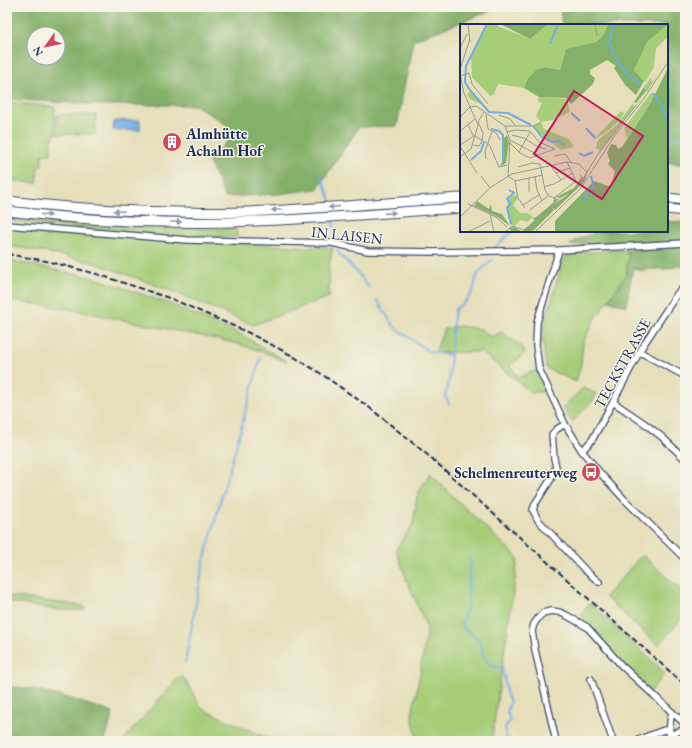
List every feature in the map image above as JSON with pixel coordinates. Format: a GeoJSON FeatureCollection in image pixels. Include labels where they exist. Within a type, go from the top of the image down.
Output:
{"type":"FeatureCollection","features":[{"type":"Feature","properties":{"kind":"highway"},"geometry":{"type":"LineString","coordinates":[[7,201],[92,209],[160,212],[240,212],[460,198]]}},
{"type":"Feature","properties":{"kind":"highway"},"geometry":{"type":"LineString","coordinates":[[668,198],[685,200]]}},
{"type":"Feature","properties":{"kind":"highway"},"geometry":{"type":"LineString","coordinates":[[7,211],[98,220],[248,222],[460,208]]}},
{"type":"Feature","properties":{"kind":"highway"},"geometry":{"type":"LineString","coordinates":[[668,210],[685,211]]}},
{"type":"Feature","properties":{"kind":"street","name":"IN LAISEN"},"geometry":{"type":"LineString","coordinates":[[7,224],[187,240],[332,243],[368,251],[433,252],[559,250],[685,243]]}},
{"type":"Feature","properties":{"kind":"street"},"geometry":{"type":"LineString","coordinates":[[559,250],[537,322],[536,346],[539,369],[566,424],[582,452],[624,499],[685,560]]}},
{"type":"Feature","properties":{"kind":"street","name":"TECKSTRASSE"},"geometry":{"type":"LineString","coordinates":[[582,452],[592,440],[642,347],[677,294],[685,288]]}},
{"type":"Feature","properties":{"kind":"street"},"geometry":{"type":"LineString","coordinates":[[640,352],[685,376]]}},
{"type":"Feature","properties":{"kind":"street"},"geometry":{"type":"LineString","coordinates":[[613,402],[662,437],[685,459]]}},
{"type":"Feature","properties":{"kind":"street"},"geometry":{"type":"LineString","coordinates":[[566,424],[556,429],[552,434],[556,466],[551,479],[535,504],[533,510],[538,520],[598,582]]}},
{"type":"Feature","properties":{"kind":"street"},"geometry":{"type":"LineString","coordinates":[[556,741],[532,631],[534,624],[539,617],[550,611],[559,612],[566,615],[587,627],[622,666],[685,724]]}},
{"type":"Feature","properties":{"kind":"street"},"geometry":{"type":"LineString","coordinates":[[591,679],[613,741]]}},
{"type":"Feature","properties":{"kind":"street"},"geometry":{"type":"LineString","coordinates":[[669,735],[672,712]]}},
{"type":"Feature","properties":{"kind":"street"},"geometry":{"type":"LineString","coordinates":[[669,735],[685,729]]}},
{"type":"Feature","properties":{"kind":"street"},"geometry":{"type":"LineString","coordinates":[[635,741],[664,730],[669,735]]}},
{"type":"Feature","properties":{"kind":"green space"},"geometry":{"type":"Polygon","coordinates":[[[7,7],[501,7],[413,40],[397,126],[359,127],[317,189],[278,194],[225,197],[206,156],[218,152],[227,141],[228,126],[196,105],[102,105],[7,99],[7,7]]]}},
{"type":"Feature","properties":{"kind":"green space"},"geometry":{"type":"Polygon","coordinates":[[[560,7],[685,7],[685,165],[668,162],[668,24],[562,24],[560,7]]]}},
{"type":"Feature","properties":{"kind":"green space"},"geometry":{"type":"Polygon","coordinates":[[[7,102],[55,107],[55,135],[51,142],[51,154],[42,155],[42,166],[38,166],[37,183],[7,180],[7,102]]]}},
{"type":"Feature","properties":{"kind":"green space"},"geometry":{"type":"Polygon","coordinates":[[[57,115],[96,115],[95,134],[57,134],[57,115]]]}},
{"type":"Feature","properties":{"kind":"green space"},"geometry":{"type":"Polygon","coordinates":[[[7,216],[59,223],[131,227],[236,229],[237,237],[163,236],[7,221],[7,216]]]}},
{"type":"Feature","properties":{"kind":"green space"},"geometry":{"type":"Polygon","coordinates":[[[668,221],[685,223],[685,242],[570,245],[576,240],[592,234],[593,232],[668,232],[668,221]]]}},
{"type":"Feature","properties":{"kind":"green space"},"geometry":{"type":"Polygon","coordinates":[[[7,227],[187,241],[333,248],[329,266],[329,297],[253,325],[174,292],[98,264],[46,252],[7,246],[7,227]]]}},
{"type":"Feature","properties":{"kind":"green space"},"geometry":{"type":"Polygon","coordinates":[[[685,246],[685,266],[643,271],[633,268],[626,306],[608,301],[627,274],[627,264],[629,258],[626,250],[685,246]]]}},
{"type":"Feature","properties":{"kind":"green space"},"geometry":{"type":"Polygon","coordinates":[[[626,250],[629,258],[627,264],[627,274],[593,322],[583,342],[581,364],[576,382],[546,368],[542,334],[563,260],[571,253],[626,250]]]}},
{"type":"Feature","properties":{"kind":"green space"},"geometry":{"type":"Polygon","coordinates":[[[7,260],[95,278],[170,304],[244,336],[287,362],[235,343],[64,308],[7,300],[7,260]]]}},
{"type":"Feature","properties":{"kind":"green space"},"geometry":{"type":"Polygon","coordinates":[[[459,326],[481,329],[490,337],[502,332],[522,347],[525,353],[510,366],[520,377],[539,369],[546,391],[532,393],[481,352],[435,353],[444,329],[459,326]]]}},
{"type":"Feature","properties":{"kind":"green space"},"geometry":{"type":"Polygon","coordinates":[[[583,388],[597,394],[592,402],[572,422],[563,407],[583,388]]]}},
{"type":"Feature","properties":{"kind":"green space"},"geometry":{"type":"Polygon","coordinates":[[[430,473],[518,558],[492,741],[417,741],[412,715],[427,628],[407,581],[396,550],[413,524],[417,496],[430,473]]]}},
{"type":"Feature","properties":{"kind":"green space"},"geometry":{"type":"Polygon","coordinates":[[[642,555],[685,593],[685,615],[658,645],[605,597],[642,555]]]}},
{"type":"Feature","properties":{"kind":"green space"},"geometry":{"type":"Polygon","coordinates":[[[7,596],[84,606],[85,610],[57,610],[7,602],[7,596]]]}},
{"type":"Feature","properties":{"kind":"green space"},"geometry":{"type":"Polygon","coordinates":[[[590,603],[665,673],[650,692],[588,626],[581,614],[590,603]]]}},
{"type":"Feature","properties":{"kind":"green space"},"geometry":{"type":"Polygon","coordinates":[[[180,677],[183,677],[202,709],[274,741],[123,741],[180,677]]]}},
{"type":"Feature","properties":{"kind":"green space"},"geometry":{"type":"Polygon","coordinates":[[[7,686],[33,689],[75,700],[113,713],[105,741],[7,741],[7,686]]]}},
{"type":"Feature","properties":{"kind":"water"},"geometry":{"type":"Polygon","coordinates":[[[140,120],[140,130],[113,130],[115,121],[140,120]]]}},
{"type":"Feature","properties":{"kind":"waterway"},"geometry":{"type":"LineString","coordinates":[[668,128],[672,135],[685,140]]}},
{"type":"Feature","properties":{"kind":"waterway"},"geometry":{"type":"LineString","coordinates":[[321,176],[330,198],[331,205]]}},
{"type":"Feature","properties":{"kind":"waterway"},"geometry":{"type":"LineString","coordinates":[[333,219],[336,242]]}},
{"type":"Feature","properties":{"kind":"waterway"},"geometry":{"type":"LineString","coordinates":[[494,249],[511,232]]}},
{"type":"Feature","properties":{"kind":"waterway"},"geometry":{"type":"LineString","coordinates":[[532,232],[542,232]]}},
{"type":"Feature","properties":{"kind":"waterway"},"geometry":{"type":"LineString","coordinates":[[337,251],[369,288]]}},
{"type":"Feature","properties":{"kind":"waterway"},"geometry":{"type":"LineString","coordinates":[[451,351],[455,309],[469,298],[479,272],[493,260]]}},
{"type":"Feature","properties":{"kind":"waterway"},"geometry":{"type":"LineString","coordinates":[[377,300],[394,327],[430,352],[451,355],[449,381],[445,396],[449,404]]}},
{"type":"Feature","properties":{"kind":"waterway"},"geometry":{"type":"LineString","coordinates":[[228,475],[261,356]]}},
{"type":"Feature","properties":{"kind":"waterway"},"geometry":{"type":"LineString","coordinates":[[205,557],[227,477]]}},
{"type":"Feature","properties":{"kind":"waterway"},"geometry":{"type":"LineString","coordinates":[[470,559],[467,608],[461,623],[464,629],[479,640],[482,648],[482,654],[490,665],[503,668],[502,674],[504,676],[506,692],[510,702],[507,712],[509,720],[505,728],[506,737],[509,741]]}},
{"type":"Feature","properties":{"kind":"waterway"},"geometry":{"type":"LineString","coordinates":[[185,663],[204,560]]}},
{"type":"Feature","properties":{"kind":"railway"},"geometry":{"type":"LineString","coordinates":[[7,254],[46,261],[97,274],[172,299],[247,332],[291,355],[320,373],[370,408],[430,457],[685,685]]}},
{"type":"Feature","properties":{"kind":"place","name":"Almhütte Achalm Hof"},"geometry":{"type":"Point","coordinates":[172,142]}},
{"type":"Feature","properties":{"kind":"place","name":"Schelmenreuterweg"},"geometry":{"type":"Point","coordinates":[591,472]}}]}
